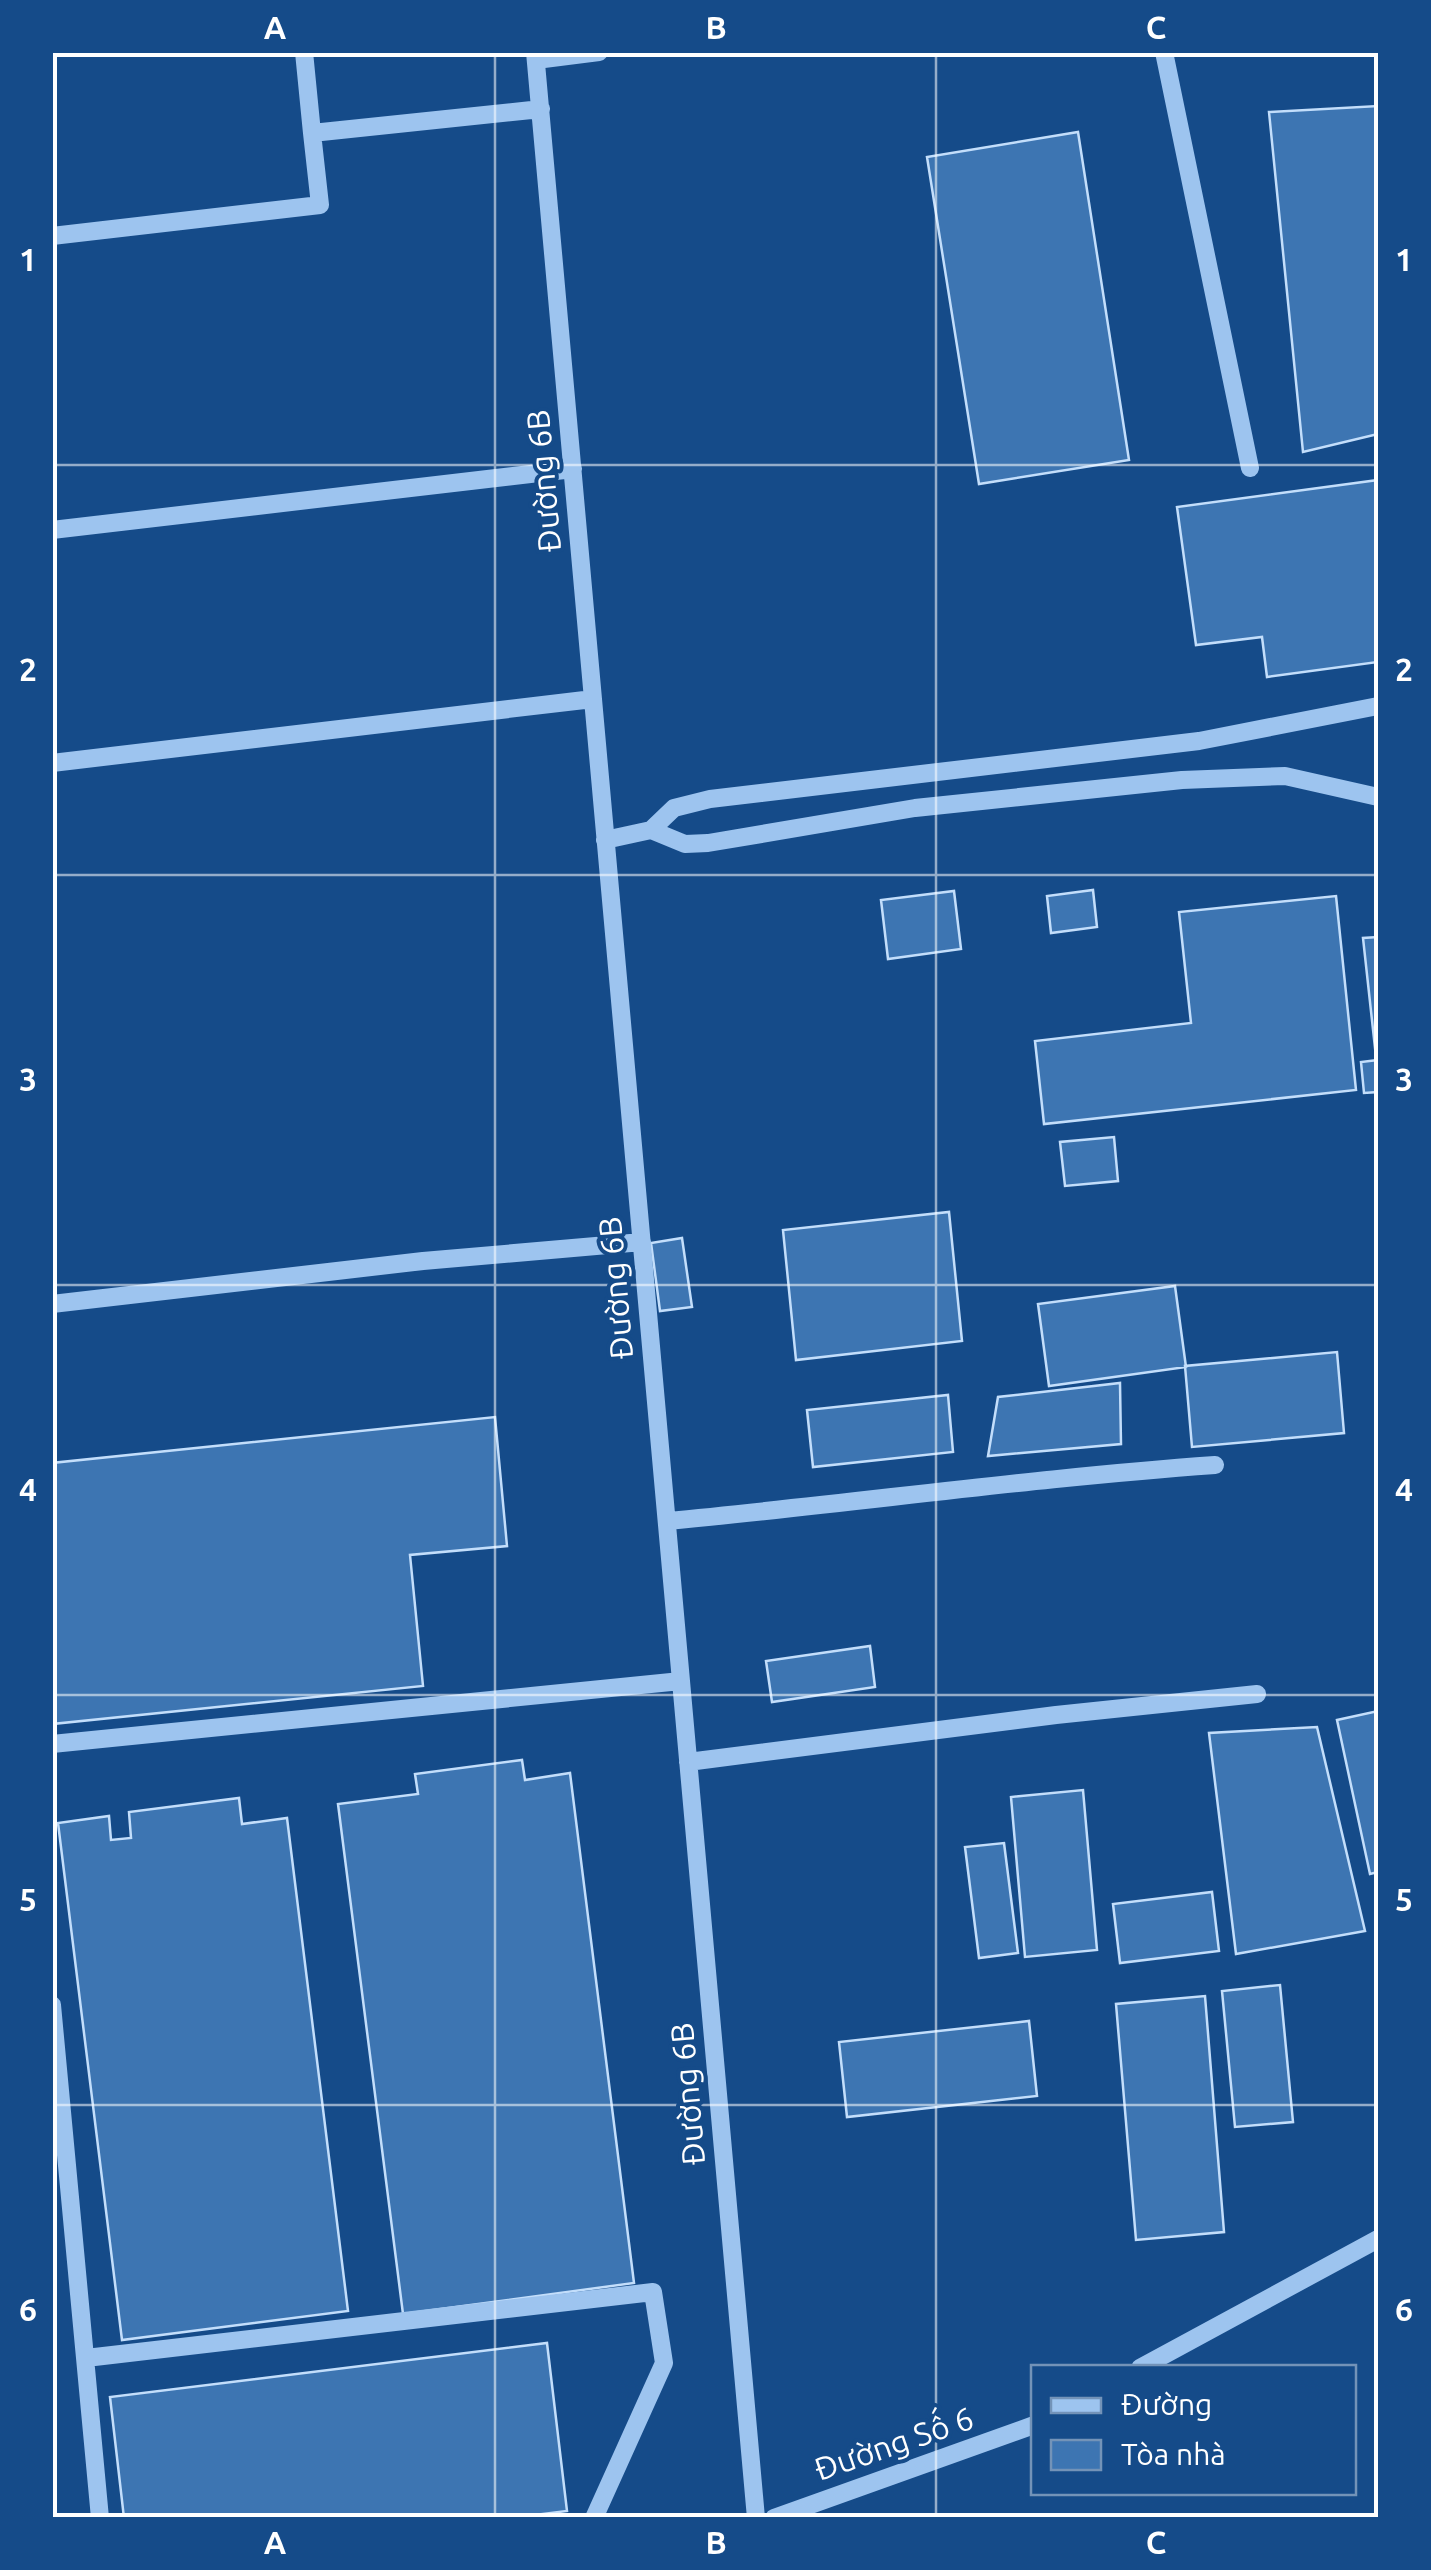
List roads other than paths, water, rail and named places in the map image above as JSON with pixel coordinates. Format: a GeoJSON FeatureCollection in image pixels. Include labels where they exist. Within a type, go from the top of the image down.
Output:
{"type":"FeatureCollection","features":[{"type":"Feature","properties":{"kind":"street"},"geometry":{"type":"LineString","coordinates":[[52,236],[320,205],[304,52]]}},
{"type":"Feature","properties":{"kind":"street"},"geometry":{"type":"LineString","coordinates":[[536,56],[599,52]]}},
{"type":"Feature","properties":{"kind":"street"},"geometry":{"type":"LineString","coordinates":[[1164,52],[1250,468]]}},
{"type":"Feature","properties":{"kind":"street","name":"Đường 6B"},"geometry":{"type":"LineString","coordinates":[[536,56],[756,2518]]}},
{"type":"Feature","properties":{"kind":"street"},"geometry":{"type":"LineString","coordinates":[[312,132],[541,109]]}},
{"type":"Feature","properties":{"kind":"street"},"geometry":{"type":"LineString","coordinates":[[52,530],[572,469]]}},
{"type":"Feature","properties":{"kind":"street"},"geometry":{"type":"LineString","coordinates":[[52,763],[593,699]]}},
{"type":"Feature","properties":{"kind":"street"},"geometry":{"type":"LineString","coordinates":[[606,840],[651,830],[674,808],[710,799],[1199,741],[1378,706]]}},
{"type":"Feature","properties":{"kind":"street"},"geometry":{"type":"LineString","coordinates":[[651,830],[684,844],[708,843],[915,808],[1182,780],[1285,776],[1378,797]]}},
{"type":"Feature","properties":{"kind":"street"},"geometry":{"type":"LineString","coordinates":[[52,1304],[423,1260],[642,1242]]}},
{"type":"Feature","properties":{"kind":"street"},"geometry":{"type":"LineString","coordinates":[[667,1521],[1215,1464]]}},
{"type":"Feature","properties":{"kind":"street"},"geometry":{"type":"LineString","coordinates":[[52,1744],[681,1681]]}},
{"type":"Feature","properties":{"kind":"street"},"geometry":{"type":"LineString","coordinates":[[688,1762],[1256,1694]]}},
{"type":"Feature","properties":{"kind":"street"},"geometry":{"type":"LineString","coordinates":[[52,2005],[100,2518]]}},
{"type":"Feature","properties":{"kind":"street"},"geometry":{"type":"LineString","coordinates":[[1146,2365],[1378,2239]]}},
{"type":"Feature","properties":{"kind":"street"},"geometry":{"type":"LineString","coordinates":[[86,2358],[653,2292],[664,2363],[594,2518]]}},
{"type":"Feature","properties":{"kind":"street","name":"Đường Số 6"},"geometry":{"type":"LineString","coordinates":[[774,2518],[1031,2426]]}}]}
